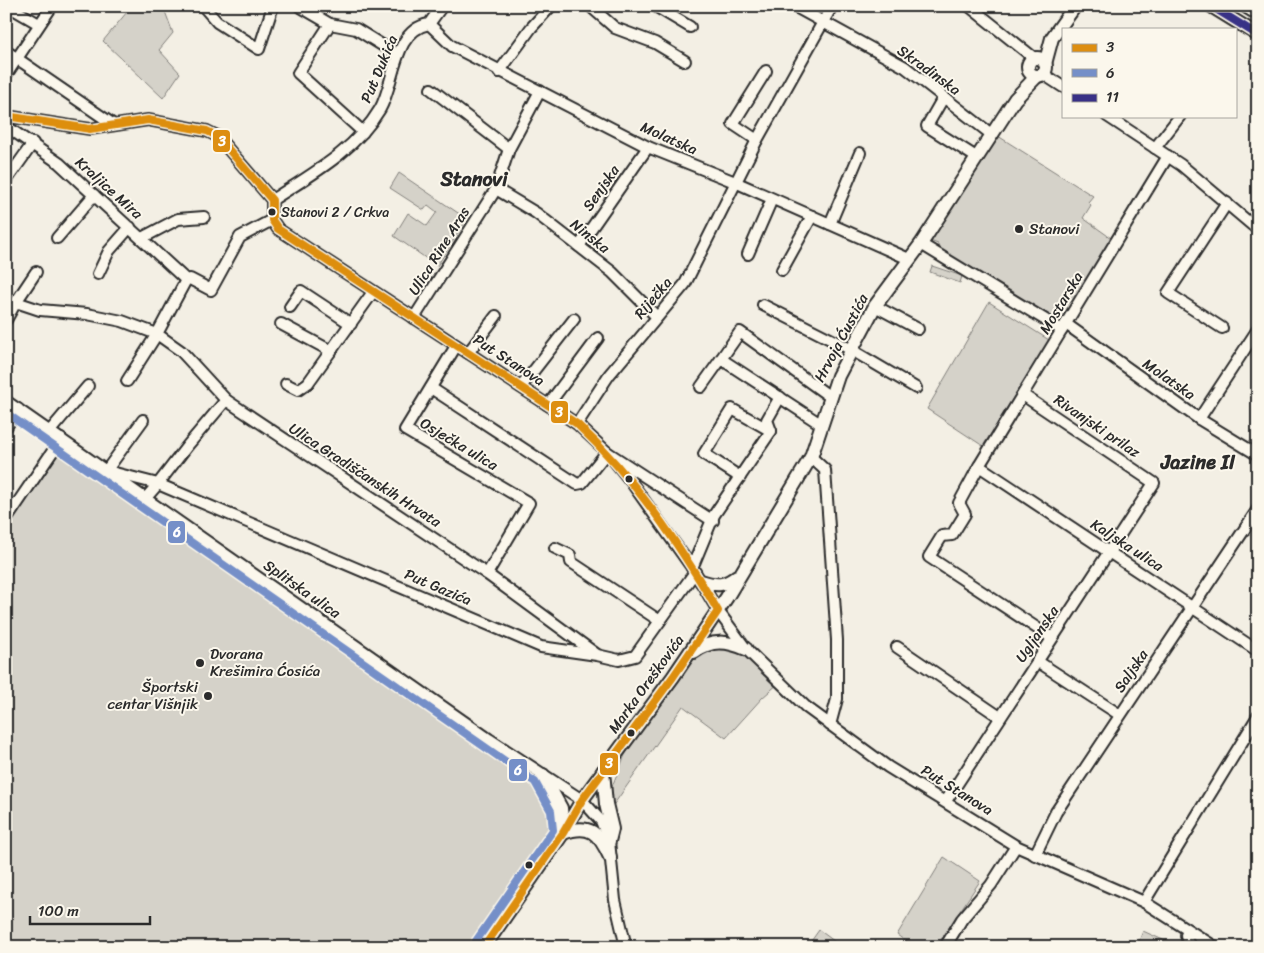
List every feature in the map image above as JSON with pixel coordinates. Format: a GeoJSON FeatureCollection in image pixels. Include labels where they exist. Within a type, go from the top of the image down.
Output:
{"type":"FeatureCollection","features":[{"type":"Feature","properties":{"kind":"main road"},"geometry":{"type":"LineString","coordinates":[[1211,6],[1258,35]]}},
{"type":"Feature","properties":{"kind":"main road"},"geometry":{"type":"LineString","coordinates":[[1245,6],[1258,14]]}},
{"type":"Feature","properties":{"kind":"main road","name":"Hrvoja Ćustića"},"geometry":{"type":"LineString","coordinates":[[811,457],[829,396],[850,349],[874,306],[910,259],[925,248],[976,157],[1036,68],[1052,38],[1075,7]]}},
{"type":"Feature","properties":{"kind":"main road"},"geometry":{"type":"LineString","coordinates":[[718,611],[811,457]]}},
{"type":"Feature","properties":{"kind":"main road"},"geometry":{"type":"LineString","coordinates":[[696,574],[712,585],[723,585],[730,582],[743,571]]}},
{"type":"Feature","properties":{"kind":"main road","name":"Marka Oreškovića"},"geometry":{"type":"LineString","coordinates":[[484,947],[563,832],[582,800],[682,664],[718,611]]}},
{"type":"Feature","properties":{"kind":"main road"},"geometry":{"type":"LineString","coordinates":[[682,664],[706,643],[723,641],[746,649]]}},
{"type":"Feature","properties":{"kind":"main road"},"geometry":{"type":"LineString","coordinates":[[604,771],[606,804],[612,829],[609,841]]}},
{"type":"Feature","properties":{"kind":"main road"},"geometry":{"type":"LineString","coordinates":[[543,775],[561,808],[563,832],[574,829],[590,830],[602,840],[610,857]]}},
{"type":"Feature","properties":{"kind":"street"},"geometry":{"type":"LineString","coordinates":[[8,6],[39,24]]}},
{"type":"Feature","properties":{"kind":"street"},"geometry":{"type":"LineString","coordinates":[[6,75],[52,6]]}},
{"type":"Feature","properties":{"kind":"street"},"geometry":{"type":"LineString","coordinates":[[203,6],[217,22],[259,49],[273,6]]}},
{"type":"Feature","properties":{"kind":"street"},"geometry":{"type":"LineString","coordinates":[[299,6],[330,24],[356,29],[398,55]]}},
{"type":"Feature","properties":{"kind":"street","name":"Put Dukića"},"geometry":{"type":"LineString","coordinates":[[272,200],[344,152],[363,132],[380,108],[390,88],[398,55],[410,34],[418,26],[429,24],[442,6]]}},
{"type":"Feature","properties":{"kind":"street"},"geometry":{"type":"LineString","coordinates":[[499,72],[530,28],[551,6]]}},
{"type":"Feature","properties":{"kind":"street"},"geometry":{"type":"LineString","coordinates":[[655,6],[690,27]]}},
{"type":"Feature","properties":{"kind":"street","name":"Skradinska"},"geometry":{"type":"LineString","coordinates":[[794,6],[905,67],[991,134]]}},
{"type":"Feature","properties":{"kind":"street","name":"Riječka"},"geometry":{"type":"LineString","coordinates":[[576,424],[609,375],[685,284],[757,140],[832,6]]}},
{"type":"Feature","properties":{"kind":"street"},"geometry":{"type":"LineString","coordinates":[[969,6],[1014,44],[1036,68],[1062,87]]}},
{"type":"Feature","properties":{"kind":"street"},"geometry":{"type":"LineString","coordinates":[[594,8],[615,28],[655,43],[685,61]]}},
{"type":"Feature","properties":{"kind":"street"},"geometry":{"type":"LineString","coordinates":[[330,24],[298,73],[363,132]]}},
{"type":"Feature","properties":{"kind":"street","name":"Molatska"},"geometry":{"type":"LineString","coordinates":[[429,24],[452,46],[499,72],[648,147],[735,182],[910,259]]}},
{"type":"Feature","properties":{"kind":"street"},"geometry":{"type":"LineString","coordinates":[[6,51],[114,125]]}},
{"type":"Feature","properties":{"kind":"street"},"geometry":{"type":"LineString","coordinates":[[757,140],[732,124],[766,71]]}},
{"type":"Feature","properties":{"kind":"street"},"geometry":{"type":"LineString","coordinates":[[430,89],[509,149]]}},
{"type":"Feature","properties":{"kind":"street","name":"Ulica Rine Aras"},"geometry":{"type":"LineString","coordinates":[[414,318],[496,189],[509,149],[540,91]]}},
{"type":"Feature","properties":{"kind":"street"},"geometry":{"type":"LineString","coordinates":[[944,98],[927,126],[976,157]]}},
{"type":"Feature","properties":{"kind":"street"},"geometry":{"type":"LineString","coordinates":[[6,116],[90,128],[148,120],[207,131],[217,136],[272,200],[272,220],[240,237],[211,290],[190,279],[186,280],[157,334],[127,381]]}},
{"type":"Feature","properties":{"kind":"street"},"geometry":{"type":"LineString","coordinates":[[1110,118],[1168,156],[1227,202],[1258,230]]}},
{"type":"Feature","properties":{"kind":"street"},"geometry":{"type":"LineString","coordinates":[[1155,148],[1178,118]]}},
{"type":"Feature","properties":{"kind":"street","name":"Kraljice Mira"},"geometry":{"type":"LineString","coordinates":[[10,128],[59,163],[186,280]]}},
{"type":"Feature","properties":{"kind":"street"},"geometry":{"type":"LineString","coordinates":[[6,181],[33,143]]}},
{"type":"Feature","properties":{"kind":"street","name":"Senjska"},"geometry":{"type":"LineString","coordinates":[[579,246],[648,147]]}},
{"type":"Feature","properties":{"kind":"street"},"geometry":{"type":"LineString","coordinates":[[830,224],[860,153]]}},
{"type":"Feature","properties":{"kind":"street","name":"Mostarska"},"geometry":{"type":"LineString","coordinates":[[1052,638],[929,557],[942,536],[952,535],[965,514],[959,503],[979,466],[1168,156]]}},
{"type":"Feature","properties":{"kind":"street","name":"Ninska"},"geometry":{"type":"LineString","coordinates":[[496,189],[536,213],[612,272],[657,317]]}},
{"type":"Feature","properties":{"kind":"street"},"geometry":{"type":"LineString","coordinates":[[57,238],[94,195]]}},
{"type":"Feature","properties":{"kind":"street"},"geometry":{"type":"LineString","coordinates":[[748,254],[772,199]]}},
{"type":"Feature","properties":{"kind":"street"},"geometry":{"type":"LineString","coordinates":[[1222,328],[1168,293],[1227,202]]}},
{"type":"Feature","properties":{"kind":"street"},"geometry":{"type":"LineString","coordinates":[[782,270],[812,216]]}},
{"type":"Feature","properties":{"kind":"street"},"geometry":{"type":"LineString","coordinates":[[142,238],[178,219],[204,217]]}},
{"type":"Feature","properties":{"kind":"street","name":"Put Stanova"},"geometry":{"type":"LineString","coordinates":[[272,220],[278,229],[576,424],[607,452],[696,574],[718,611],[746,649],[784,688],[830,726],[888,767],[946,801],[1016,846],[1144,902],[1216,947]]}},
{"type":"Feature","properties":{"kind":"street"},"geometry":{"type":"LineString","coordinates":[[98,274],[108,251],[130,227]]}},
{"type":"Feature","properties":{"kind":"street","name":"Molatska"},"geometry":{"type":"LineString","coordinates":[[925,248],[1064,327],[1199,419],[1258,455]]}},
{"type":"Feature","properties":{"kind":"street"},"geometry":{"type":"LineString","coordinates":[[6,320],[36,272]]}},
{"type":"Feature","properties":{"kind":"street"},"geometry":{"type":"LineString","coordinates":[[290,307],[301,291],[351,324]]}},
{"type":"Feature","properties":{"kind":"street"},"geometry":{"type":"LineString","coordinates":[[286,384],[298,390],[308,383],[373,292]]}},
{"type":"Feature","properties":{"kind":"street","name":"Ulica Gradiščanskih Hrvata"},"geometry":{"type":"LineString","coordinates":[[16,302],[40,310],[87,314],[122,321],[157,334],[181,351],[226,400],[487,574],[597,655]]}},
{"type":"Feature","properties":{"kind":"street"},"geometry":{"type":"LineString","coordinates":[[763,305],[850,349],[916,388]]}},
{"type":"Feature","properties":{"kind":"street"},"geometry":{"type":"LineString","coordinates":[[874,306],[918,329]]}},
{"type":"Feature","properties":{"kind":"street"},"geometry":{"type":"LineString","coordinates":[[468,353],[496,316]]}},
{"type":"Feature","properties":{"kind":"street"},"geometry":{"type":"LineString","coordinates":[[521,387],[574,319]]}},
{"type":"Feature","properties":{"kind":"street"},"geometry":{"type":"LineString","coordinates":[[281,324],[331,351]]}},
{"type":"Feature","properties":{"kind":"street"},"geometry":{"type":"LineString","coordinates":[[1199,419],[1258,329]]}},
{"type":"Feature","properties":{"kind":"street"},"geometry":{"type":"LineString","coordinates":[[701,386],[740,332],[829,396]]}},
{"type":"Feature","properties":{"kind":"street"},"geometry":{"type":"LineString","coordinates":[[548,405],[598,338]]}},
{"type":"Feature","properties":{"kind":"street","name":"Osječka ulica"},"geometry":{"type":"LineString","coordinates":[[456,346],[405,430],[530,503],[487,574]]}},
{"type":"Feature","properties":{"kind":"street"},"geometry":{"type":"LineString","coordinates":[[721,359],[822,424]]}},
{"type":"Feature","properties":{"kind":"street"},"geometry":{"type":"LineString","coordinates":[[50,431],[88,386]]}},
{"type":"Feature","properties":{"kind":"street"},"geometry":{"type":"LineString","coordinates":[[431,388],[577,484],[582,483],[607,452],[713,521]]}},
{"type":"Feature","properties":{"kind":"street","name":"Rivanjski prilaz"},"geometry":{"type":"LineString","coordinates":[[1023,395],[1154,483]]}},
{"type":"Feature","properties":{"kind":"street"},"geometry":{"type":"LineString","coordinates":[[771,431],[767,420],[780,397]]}},
{"type":"Feature","properties":{"kind":"street"},"geometry":{"type":"LineString","coordinates":[[145,499],[226,400]]}},
{"type":"Feature","properties":{"kind":"street","name":"Splitska ulica"},"geometry":{"type":"LineString","coordinates":[[6,401],[543,775],[582,800],[601,820],[609,841],[619,917]]}},
{"type":"Feature","properties":{"kind":"street"},"geometry":{"type":"LineString","coordinates":[[6,426],[18,409]]}},
{"type":"Feature","properties":{"kind":"street"},"geometry":{"type":"LineString","coordinates":[[740,477],[704,454],[732,409],[771,431]]}},
{"type":"Feature","properties":{"kind":"street"},"geometry":{"type":"LineString","coordinates":[[106,471],[143,420]]}},
{"type":"Feature","properties":{"kind":"street","name":"Put Gazića"},"geometry":{"type":"LineString","coordinates":[[106,471],[158,484],[541,647],[619,660],[635,656],[696,574],[714,515],[771,431]]}},
{"type":"Feature","properties":{"kind":"street"},"geometry":{"type":"LineString","coordinates":[[6,520],[61,439]]}},
{"type":"Feature","properties":{"kind":"street"},"geometry":{"type":"LineString","coordinates":[[811,457],[825,470],[837,640],[837,699],[830,726]]}},
{"type":"Feature","properties":{"kind":"street","name":"Kaljska ulica"},"geometry":{"type":"LineString","coordinates":[[979,466],[1193,606],[1258,651]]}},
{"type":"Feature","properties":{"kind":"street","name":"Ugljanska"},"geometry":{"type":"LineString","coordinates":[[946,801],[1154,483]]}},
{"type":"Feature","properties":{"kind":"street","name":"Saljska"},"geometry":{"type":"LineString","coordinates":[[1035,855],[1056,812],[1258,509]]}},
{"type":"Feature","properties":{"kind":"street"},"geometry":{"type":"LineString","coordinates":[[556,548],[570,555],[571,562],[660,621]]}},
{"type":"Feature","properties":{"kind":"street"},"geometry":{"type":"LineString","coordinates":[[897,647],[1000,717]]}},
{"type":"Feature","properties":{"kind":"street"},"geometry":{"type":"LineString","coordinates":[[1038,661],[1120,715]]}},
{"type":"Feature","properties":{"kind":"street"},"geometry":{"type":"LineString","coordinates":[[1144,902],[1258,716]]}},
{"type":"Feature","properties":{"kind":"street"},"geometry":{"type":"LineString","coordinates":[[945,947],[962,919],[991,885],[1016,846]]}},
{"type":"Feature","properties":{"kind":"street"},"geometry":{"type":"LineString","coordinates":[[619,917],[626,947]]}},
{"type":"Feature","properties":{"kind":"street"},"geometry":{"type":"LineString","coordinates":[[619,917],[633,947]]}},
{"type":"Feature","properties":{"kind":"street"},"geometry":{"type":"LineString","coordinates":[[1186,935],[1189,947]]}},
{"type":"Feature","properties":{"kind":"shaded area"},"geometry":{"type":"Polygon","coordinates":[[[132,6],[163,6],[173,33],[159,50],[180,73],[163,98],[103,41],[132,6]]]}},
{"type":"Feature","properties":{"kind":"shaded area","name":"Stanovi"},"geometry":{"type":"Polygon","coordinates":[[[998,136],[1093,196],[1088,202],[1091,205],[1083,218],[1111,238],[1059,324],[938,249],[938,244],[930,241],[998,136]]]}},
{"type":"Feature","properties":{"kind":"shaded area"},"geometry":{"type":"Polygon","coordinates":[[[399,173],[467,219],[437,266],[394,236],[408,213],[427,226],[437,212],[428,205],[424,210],[390,188],[399,173]]]}},
{"type":"Feature","properties":{"kind":"shaded area"},"geometry":{"type":"Polygon","coordinates":[[[932,266],[962,276],[960,283],[930,272],[932,266]]]}},
{"type":"Feature","properties":{"kind":"shaded area"},"geometry":{"type":"Polygon","coordinates":[[[989,302],[1049,340],[983,446],[927,409],[989,302]]]}},
{"type":"Feature","properties":{"kind":"shaded area","name":"Športski centar Višnjik"},"geometry":{"type":"Polygon","coordinates":[[[61,450],[506,762],[552,803],[556,811],[555,827],[521,872],[515,902],[484,947],[6,947],[6,531],[61,450]]]}},
{"type":"Feature","properties":{"kind":"shaded area"},"geometry":{"type":"Polygon","coordinates":[[[701,636],[723,643],[743,654],[762,667],[779,683],[762,698],[726,738],[683,706],[612,807],[610,791],[625,755],[701,636]]]}},
{"type":"Feature","properties":{"kind":"shaded area"},"geometry":{"type":"Polygon","coordinates":[[[944,857],[980,881],[936,947],[914,947],[897,935],[944,857]]]}},
{"type":"Feature","properties":{"kind":"shaded area"},"geometry":{"type":"Polygon","coordinates":[[[819,930],[842,947],[807,947],[819,930]]]}},
{"type":"Feature","properties":{"kind":"shaded area"},"geometry":{"type":"Polygon","coordinates":[[[1143,931],[1163,940],[1160,947],[1152,947],[1139,941],[1143,931]]]}},
{"type":"Feature","properties":{"kind":"transit line","name":"11"},"geometry":{"type":"LineString","coordinates":[[1211,6],[1258,35]]}},
{"type":"Feature","properties":{"kind":"transit line","name":"3"},"geometry":{"type":"LineString","coordinates":[[6,116],[90,129],[148,120],[207,131],[217,136],[272,200],[272,220],[278,229],[577,424],[618,466],[654,512],[688,561],[718,611],[673,677],[582,800],[563,833],[484,947]]}},
{"type":"Feature","properties":{"kind":"transit line","name":"6"},"geometry":{"type":"LineString","coordinates":[[6,413],[535,782],[551,811],[553,830],[476,941]]}},
{"type":"Feature","properties":{"kind":"place","name":"Stanovi 2 / Crkva"},"geometry":{"type":"Point","coordinates":[272,212]}},
{"type":"Feature","properties":{"kind":"place","name":"Stanovi"},"geometry":{"type":"Point","coordinates":[1019,229]}},
{"type":"Feature","properties":{"kind":"place","name":"Dvorana Krešimira Ćosića"},"geometry":{"type":"Point","coordinates":[200,663]}},
{"type":"Feature","properties":{"kind":"place","name":"Športski centar Višnjik"},"geometry":{"type":"Point","coordinates":[208,696]}},
{"type":"Feature","properties":{"kind":"district","name":"Stanovi"},"geometry":{"type":"Point","coordinates":[474,179]}},
{"type":"Feature","properties":{"kind":"district","name":"Jazine II"},"geometry":{"type":"Point","coordinates":[1198,462]}}]}
